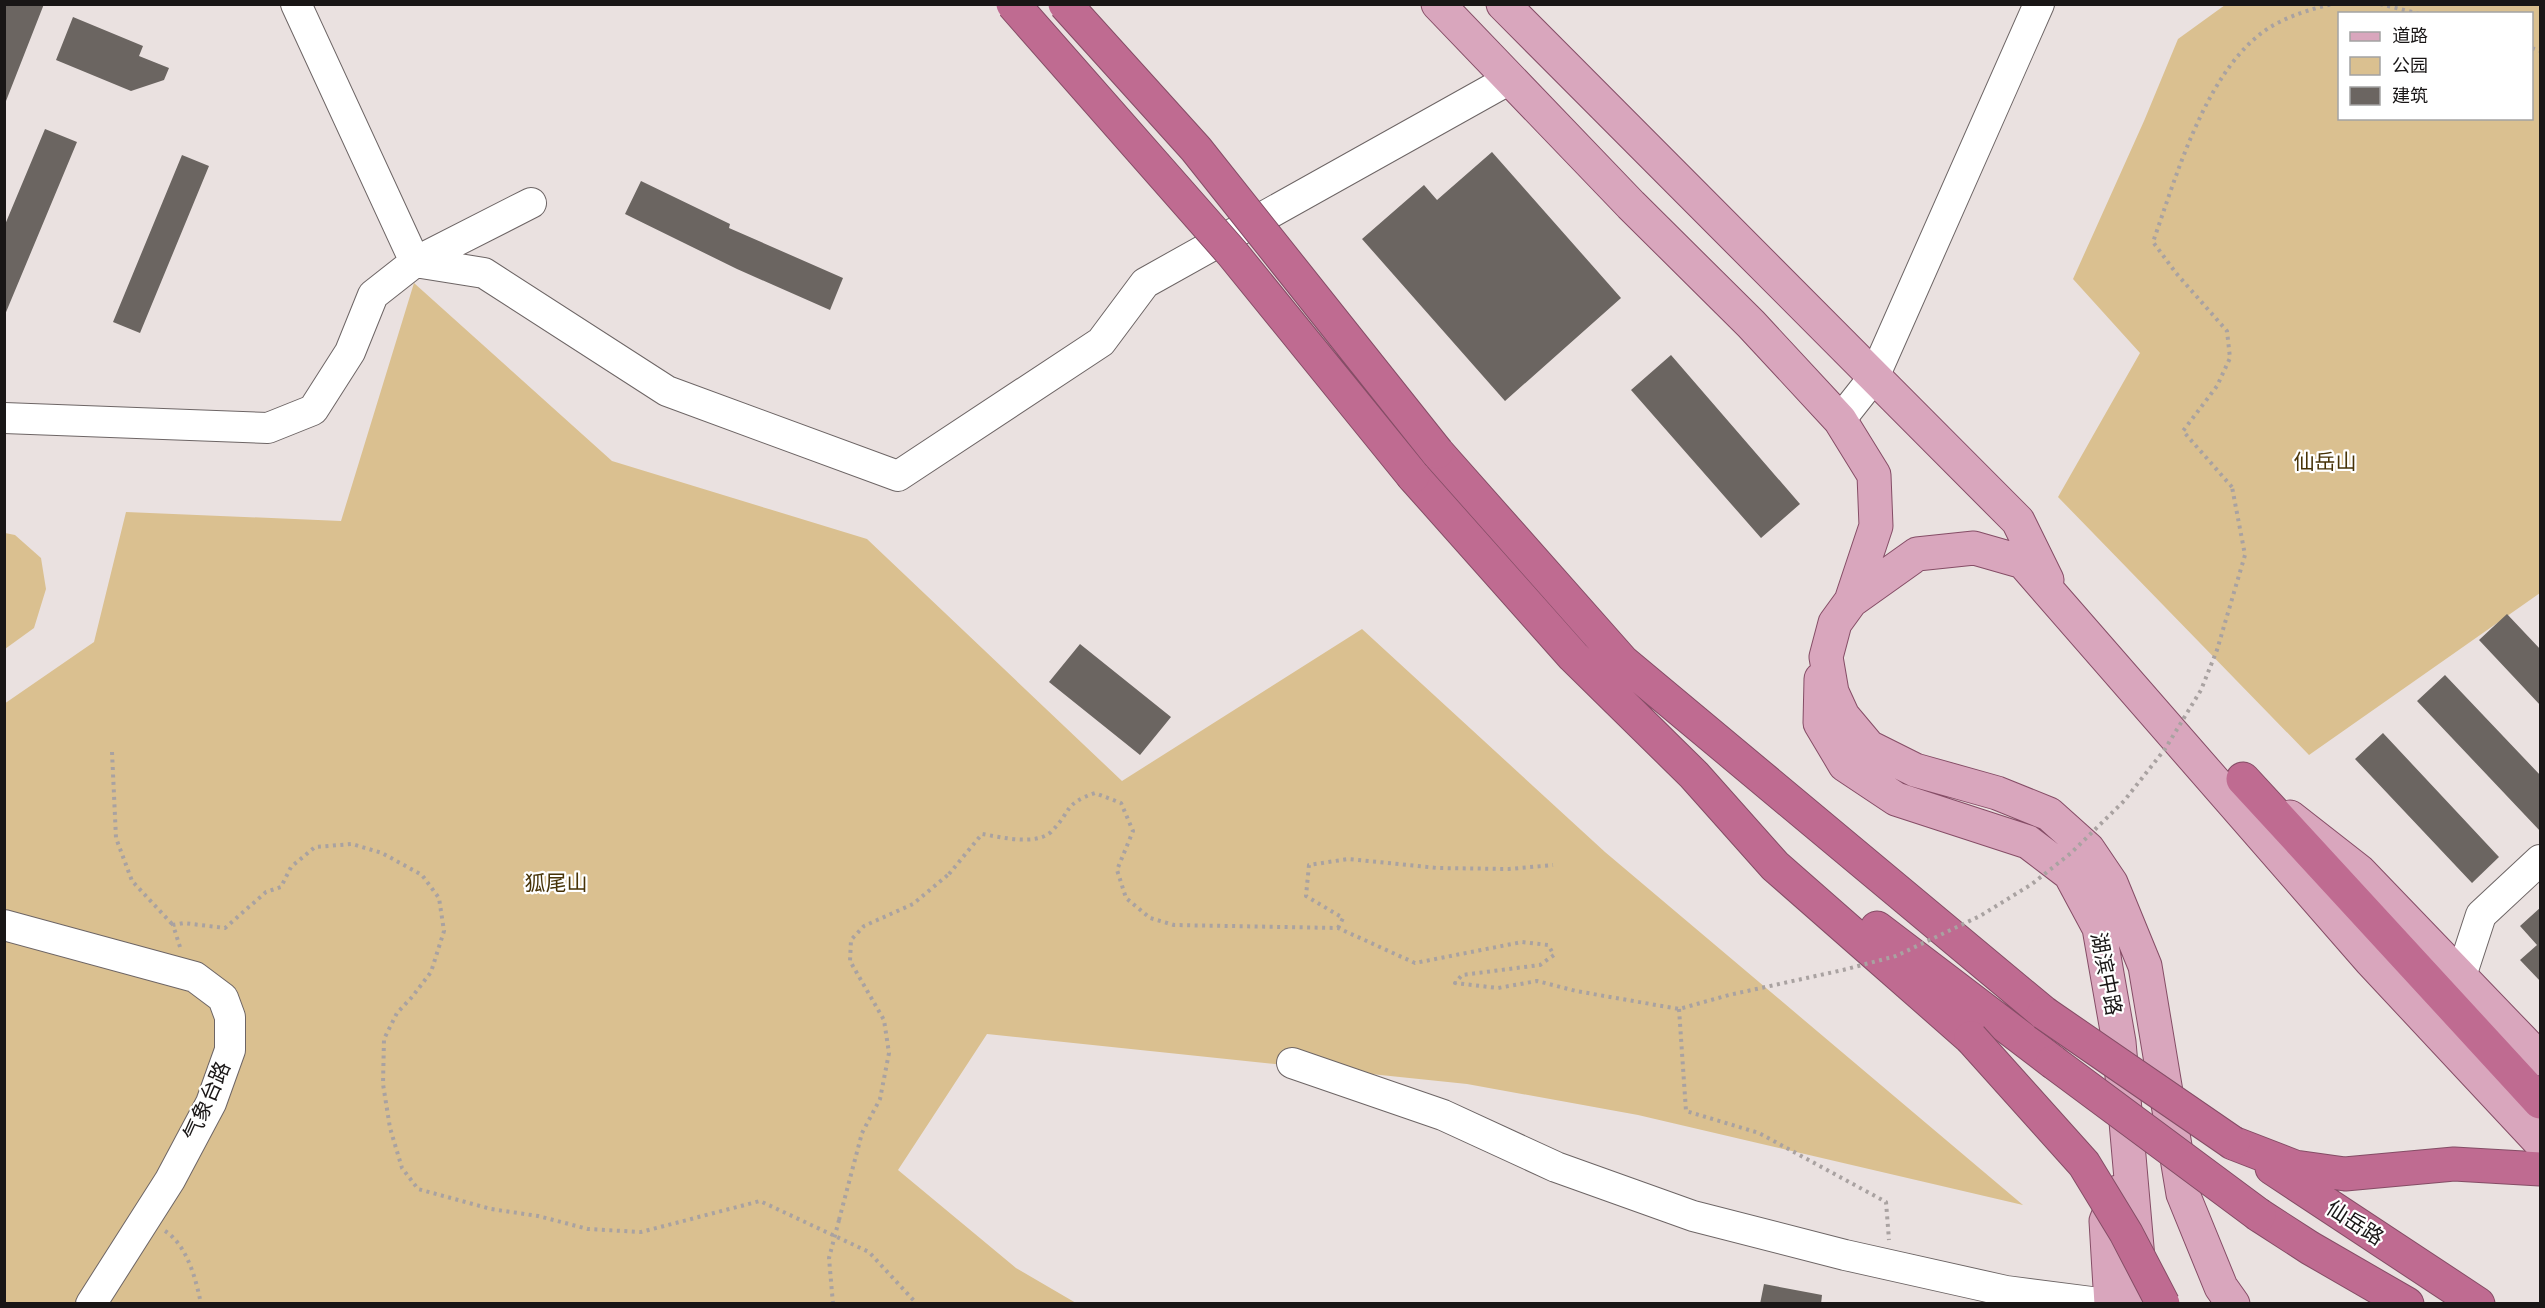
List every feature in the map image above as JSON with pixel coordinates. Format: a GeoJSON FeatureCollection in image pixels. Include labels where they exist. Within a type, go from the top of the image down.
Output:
{"type":"FeatureCollection","features":[{"type":"Feature","properties":{"kind":"highway"},"geometry":{"type":"LineString","coordinates":[[1012,4],[1232,253],[1413,476],[1573,657],[1694,775],[1774,866],[1971,1038],[2084,1164],[2126,1233],[2163,1304]]}},
{"type":"Feature","properties":{"kind":"highway"},"geometry":{"type":"LineString","coordinates":[[1065,4],[1196,149],[1437,452],[1623,662],[2044,1013],[2233,1143],[2295,1167],[2345,1174],[2454,1164],[2541,1168]]}},
{"type":"Feature","properties":{"kind":"highway","name":"仙岳路"},"geometry":{"type":"LineString","coordinates":[[1694,775],[1883,933],[2259,1215],[2310,1248],[2407,1304]]}},
{"type":"Feature","properties":{"kind":"highway"},"geometry":{"type":"LineString","coordinates":[[2243,779],[2541,1102]]}},
{"type":"Feature","properties":{"kind":"highway","name":"仙岳路"},"geometry":{"type":"LineString","coordinates":[[2233,1143],[2478,1304]]}},
{"type":"Feature","properties":{"kind":"highway"},"geometry":{"type":"LineString","coordinates":[[2310,1248],[2373,1304]]}},
{"type":"Feature","properties":{"kind":"main road"},"geometry":{"type":"LineString","coordinates":[[1438,4],[1751,324],[1840,420],[1875,475],[1876,526],[1851,601]]}},
{"type":"Feature","properties":{"kind":"main road"},"geometry":{"type":"LineString","coordinates":[[1503,4],[2018,521],[2054,595]]}},
{"type":"Feature","properties":{"kind":"main road"},"geometry":{"type":"LineString","coordinates":[[1851,601],[1917,554],[1974,548],[2023,562],[2370,960],[2541,1142]]}},
{"type":"Feature","properties":{"kind":"main road","name":"湖滨中路"},"geometry":{"type":"LineString","coordinates":[[1851,601],[1835,623],[1819,684],[1820,723],[1845,765],[1896,799],[2028,842],[2070,873],[2099,928],[2119,1042],[2142,1304]]}},
{"type":"Feature","properties":{"kind":"main road"},"geometry":{"type":"LineString","coordinates":[[1826,657],[1832,692],[1843,716],[1869,747],[1915,770],[1997,793],[2049,814],[2088,849],[2111,883],[2145,966],[2183,1194],[2221,1287],[2233,1304]]}},
{"type":"Feature","properties":{"kind":"main road"},"geometry":{"type":"LineString","coordinates":[[2132,687],[2359,871],[2541,1059]]}},
{"type":"Feature","properties":{"kind":"main road"},"geometry":{"type":"LineString","coordinates":[[2109,1304],[2106,1221],[2129,1162]]}},
{"type":"Feature","properties":{"kind":"street"},"geometry":{"type":"LineString","coordinates":[[296,4],[415,262]]}},
{"type":"Feature","properties":{"kind":"street"},"geometry":{"type":"LineString","coordinates":[[1840,420],[1874,377],[2039,4]]}},
{"type":"Feature","properties":{"kind":"street"},"geometry":{"type":"LineString","coordinates":[[415,262],[483,273],[667,391],[898,476],[1101,342],[1145,283],[1510,79]]}},
{"type":"Feature","properties":{"kind":"street"},"geometry":{"type":"LineString","coordinates":[[4,418],[268,428],[313,410],[350,352],[373,295],[415,262],[531,203]]}},
{"type":"Feature","properties":{"kind":"street"},"geometry":{"type":"LineString","coordinates":[[2462,974],[2481,915],[2541,860]]}},
{"type":"Feature","properties":{"kind":"street","name":"气象台路"},"geometry":{"type":"LineString","coordinates":[[4,925],[195,977],[224,998],[230,1017],[230,1050],[211,1103],[170,1180],[91,1304]]}},
{"type":"Feature","properties":{"kind":"street"},"geometry":{"type":"LineString","coordinates":[[1292,1063],[1443,1115],[1556,1167],[1693,1216],[2006,1291],[2109,1304]]}},
{"type":"Feature","properties":{"kind":"path"},"geometry":{"type":"LineString","coordinates":[[832,1304],[829,1258],[862,1133],[880,1099],[889,1053],[884,1020],[850,961],[851,940],[864,926],[913,904],[949,874],[982,834],[1021,841],[1049,834],[1074,800],[1095,793],[1121,803],[1133,831],[1117,870],[1126,898],[1150,918],[1174,925],[1338,928],[1415,963],[1522,942],[1548,945],[1554,955],[1540,965],[1462,975],[1455,983],[1498,988],[1538,981],[1576,992],[1679,1009],[1896,956],[1980,916],[2032,884],[2071,853],[2124,801],[2165,749],[2201,690],[2220,640],[2245,555],[2232,487],[2183,431],[2217,387],[2230,358],[2227,331],[2152,242],[2188,143],[2217,85],[2243,51],[2271,26],[2307,10],[2332,4]]}},
{"type":"Feature","properties":{"kind":"path"},"geometry":{"type":"LineString","coordinates":[[2380,4],[2412,12]]}},
{"type":"Feature","properties":{"kind":"path"},"geometry":{"type":"LineString","coordinates":[[112,752],[116,838],[132,881],[173,925],[180,945],[175,972]]}},
{"type":"Feature","properties":{"kind":"path"},"geometry":{"type":"LineString","coordinates":[[173,925],[184,922],[225,928],[266,892],[281,887],[291,867],[315,847],[352,844],[382,853],[422,875],[439,898],[444,932],[431,972],[412,997],[396,1012],[384,1039],[383,1084],[390,1128],[402,1168],[418,1189],[491,1209],[538,1216],[588,1229],[641,1232],[760,1201],[869,1252],[916,1304]]}},
{"type":"Feature","properties":{"kind":"path"},"geometry":{"type":"LineString","coordinates":[[1338,928],[1343,918],[1306,896],[1309,865],[1348,859],[1437,868],[1509,869],[1552,865]]}},
{"type":"Feature","properties":{"kind":"path"},"geometry":{"type":"LineString","coordinates":[[1679,1009],[1686,1111],[1759,1133],[1886,1202],[1892,1265]]}},
{"type":"Feature","properties":{"kind":"path"},"geometry":{"type":"LineString","coordinates":[[145,1219],[169,1233],[182,1250],[196,1278],[201,1304]]}},
{"type":"Feature","properties":{"kind":"green space","name":"仙岳山"},"geometry":{"type":"Polygon","coordinates":[[[2225,5],[2540,5],[2540,593],[2309,755],[2058,497],[2140,353],[2073,279],[2178,39],[2225,5]]]}},
{"type":"Feature","properties":{"kind":"green space","name":"狐尾山"},"geometry":{"type":"Polygon","coordinates":[[[414,283],[612,461],[867,539],[1122,781],[1362,629],[1605,852],[2023,1205],[1638,1115],[1467,1084],[987,1034],[898,1170],[1016,1268],[1076,1303],[5,1303],[4,704],[94,642],[126,512],[341,521],[414,283]]]}},
{"type":"Feature","properties":{"kind":"green space"},"geometry":{"type":"Polygon","coordinates":[[[5,533],[15,535],[41,558],[46,589],[34,628],[5,649],[5,533]]]}},
{"type":"Feature","properties":{"kind":"building"},"geometry":{"type":"Polygon","coordinates":[[[4,4],[44,4],[6,101],[4,101],[4,4]]]}},
{"type":"Feature","properties":{"kind":"building"},"geometry":{"type":"Polygon","coordinates":[[[73,17],[143,46],[139,56],[169,68],[164,80],[131,91],[56,60],[73,17]]]}},
{"type":"Feature","properties":{"kind":"building"},"geometry":{"type":"Polygon","coordinates":[[[45,129],[77,142],[4,317],[4,227],[45,129]]]}},
{"type":"Feature","properties":{"kind":"building"},"geometry":{"type":"Polygon","coordinates":[[[1492,152],[1621,298],[1505,401],[1362,239],[1424,185],[1437,200],[1492,152]]]}},
{"type":"Feature","properties":{"kind":"building"},"geometry":{"type":"Polygon","coordinates":[[[182,155],[209,166],[140,333],[113,322],[182,155]]]}},
{"type":"Feature","properties":{"kind":"building"},"geometry":{"type":"Polygon","coordinates":[[[641,181],[730,224],[729,228],[843,278],[830,310],[737,269],[625,214],[641,181]]]}},
{"type":"Feature","properties":{"kind":"building"},"geometry":{"type":"Polygon","coordinates":[[[1671,355],[1800,504],[1761,538],[1631,390],[1671,355]]]}},
{"type":"Feature","properties":{"kind":"building"},"geometry":{"type":"Polygon","coordinates":[[[2507,614],[2541,650],[2541,706],[2479,640],[2507,614]]]}},
{"type":"Feature","properties":{"kind":"building"},"geometry":{"type":"Polygon","coordinates":[[[1080,644],[1171,717],[1140,755],[1049,682],[1080,644]]]}},
{"type":"Feature","properties":{"kind":"building"},"geometry":{"type":"Polygon","coordinates":[[[2445,675],[2541,776],[2541,832],[2417,701],[2445,675]]]}},
{"type":"Feature","properties":{"kind":"building"},"geometry":{"type":"Polygon","coordinates":[[[2383,733],[2499,857],[2472,883],[2355,759],[2383,733]]]}},
{"type":"Feature","properties":{"kind":"building"},"geometry":{"type":"Polygon","coordinates":[[[2541,907],[2541,982],[2520,960],[2537,945],[2520,926],[2541,907]]]}},
{"type":"Feature","properties":{"kind":"building"},"geometry":{"type":"Polygon","coordinates":[[[1764,1284],[1822,1295],[1821,1304],[1760,1304],[1764,1284]]]}}]}
